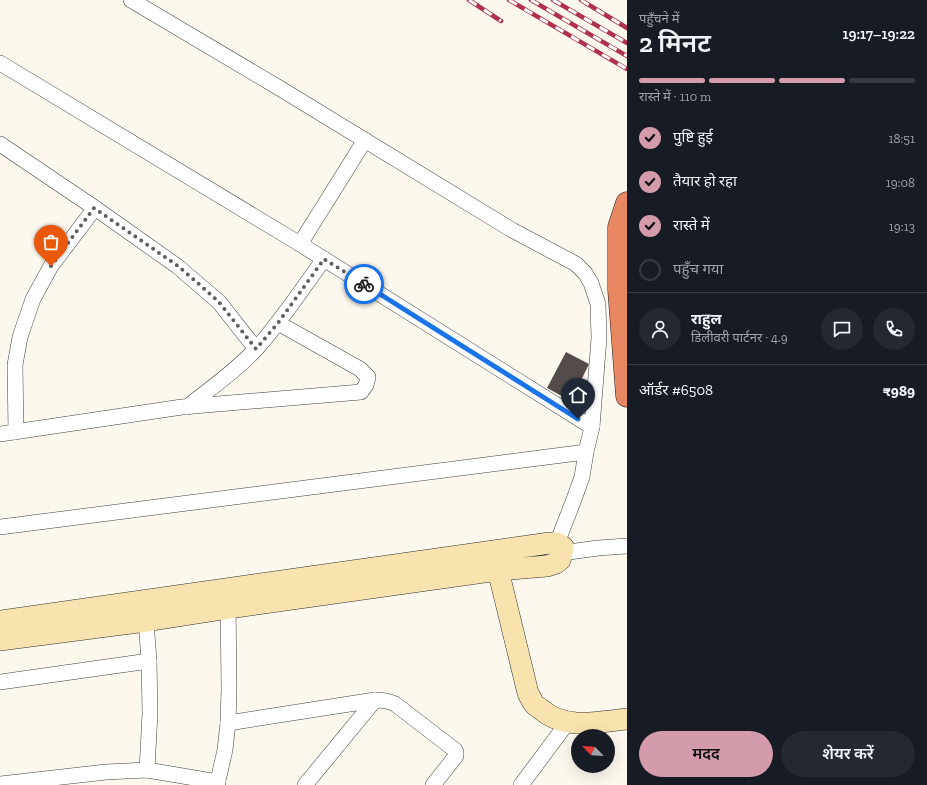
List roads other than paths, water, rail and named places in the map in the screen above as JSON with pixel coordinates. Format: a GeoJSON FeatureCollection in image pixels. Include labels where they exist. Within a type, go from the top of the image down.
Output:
{"type":"FeatureCollection","features":[{"type":"Feature","properties":{"kind":"highway"},"geometry":{"type":"LineString","coordinates":[[627,203],[619,227],[618,282],[627,396]]}},
{"type":"Feature","properties":{"kind":"street"},"geometry":{"type":"LineString","coordinates":[[131,0],[281,89],[512,230],[576,264],[585,273],[591,283],[598,304],[599,338],[592,427],[582,477],[559,548]]}},
{"type":"Feature","properties":{"kind":"street"},"geometry":{"type":"LineString","coordinates":[[0,63],[300,244],[592,427]]}},
{"type":"Feature","properties":{"kind":"street"},"geometry":{"type":"LineString","coordinates":[[300,244],[365,140]]}},
{"type":"Feature","properties":{"kind":"street"},"geometry":{"type":"LineString","coordinates":[[0,144],[178,266],[219,302],[256,349]]}},
{"type":"Feature","properties":{"kind":"street"},"geometry":{"type":"LineString","coordinates":[[16,432],[15,365],[20,337],[24,325],[34,299],[51,266],[94,208]]}},
{"type":"Feature","properties":{"kind":"street"},"geometry":{"type":"LineString","coordinates":[[187,407],[256,349],[278,323],[324,259]]}},
{"type":"Feature","properties":{"kind":"street"},"geometry":{"type":"LineString","coordinates":[[0,434],[187,407],[361,392],[366,385],[368,377],[360,369],[278,323]]}},
{"type":"Feature","properties":{"kind":"street"},"geometry":{"type":"LineString","coordinates":[[0,527],[586,452]]}},
{"type":"Feature","properties":{"kind":"street"},"geometry":{"type":"LineString","coordinates":[[0,621],[228,599],[496,561],[559,548],[627,546]]}},
{"type":"Feature","properties":{"kind":"street"},"geometry":{"type":"LineString","coordinates":[[496,561],[528,693],[535,705],[548,715],[568,722],[585,723],[627,719]]}},
{"type":"Feature","properties":{"kind":"street"},"geometry":{"type":"LineString","coordinates":[[0,640],[146,621],[228,599]]}},
{"type":"Feature","properties":{"kind":"street"},"geometry":{"type":"LineString","coordinates":[[0,784],[104,778],[147,770],[217,783],[226,750],[228,722],[228,599]]}},
{"type":"Feature","properties":{"kind":"street"},"geometry":{"type":"LineString","coordinates":[[146,621],[149,661],[150,713],[147,770]]}},
{"type":"Feature","properties":{"kind":"street"},"geometry":{"type":"LineString","coordinates":[[0,682],[149,661]]}},
{"type":"Feature","properties":{"kind":"street"},"geometry":{"type":"LineString","coordinates":[[228,722],[375,700],[385,700],[396,704],[455,750],[456,756],[433,785]]}},
{"type":"Feature","properties":{"kind":"street"},"geometry":{"type":"LineString","coordinates":[[305,785],[375,700]]}},
{"type":"Feature","properties":{"kind":"street"},"geometry":{"type":"LineString","coordinates":[[521,785],[568,722]]}},
{"type":"Feature","properties":{"kind":"railway"},"geometry":{"type":"LineString","coordinates":[[469,0],[501,21]]}},
{"type":"Feature","properties":{"kind":"railway"},"geometry":{"type":"LineString","coordinates":[[509,0],[627,69]]}},
{"type":"Feature","properties":{"kind":"railway"},"geometry":{"type":"LineString","coordinates":[[531,0],[627,56]]}},
{"type":"Feature","properties":{"kind":"railway"},"geometry":{"type":"LineString","coordinates":[[553,0],[627,43]]}},
{"type":"Feature","properties":{"kind":"railway"},"geometry":{"type":"LineString","coordinates":[[581,0],[627,28]]}}]}
